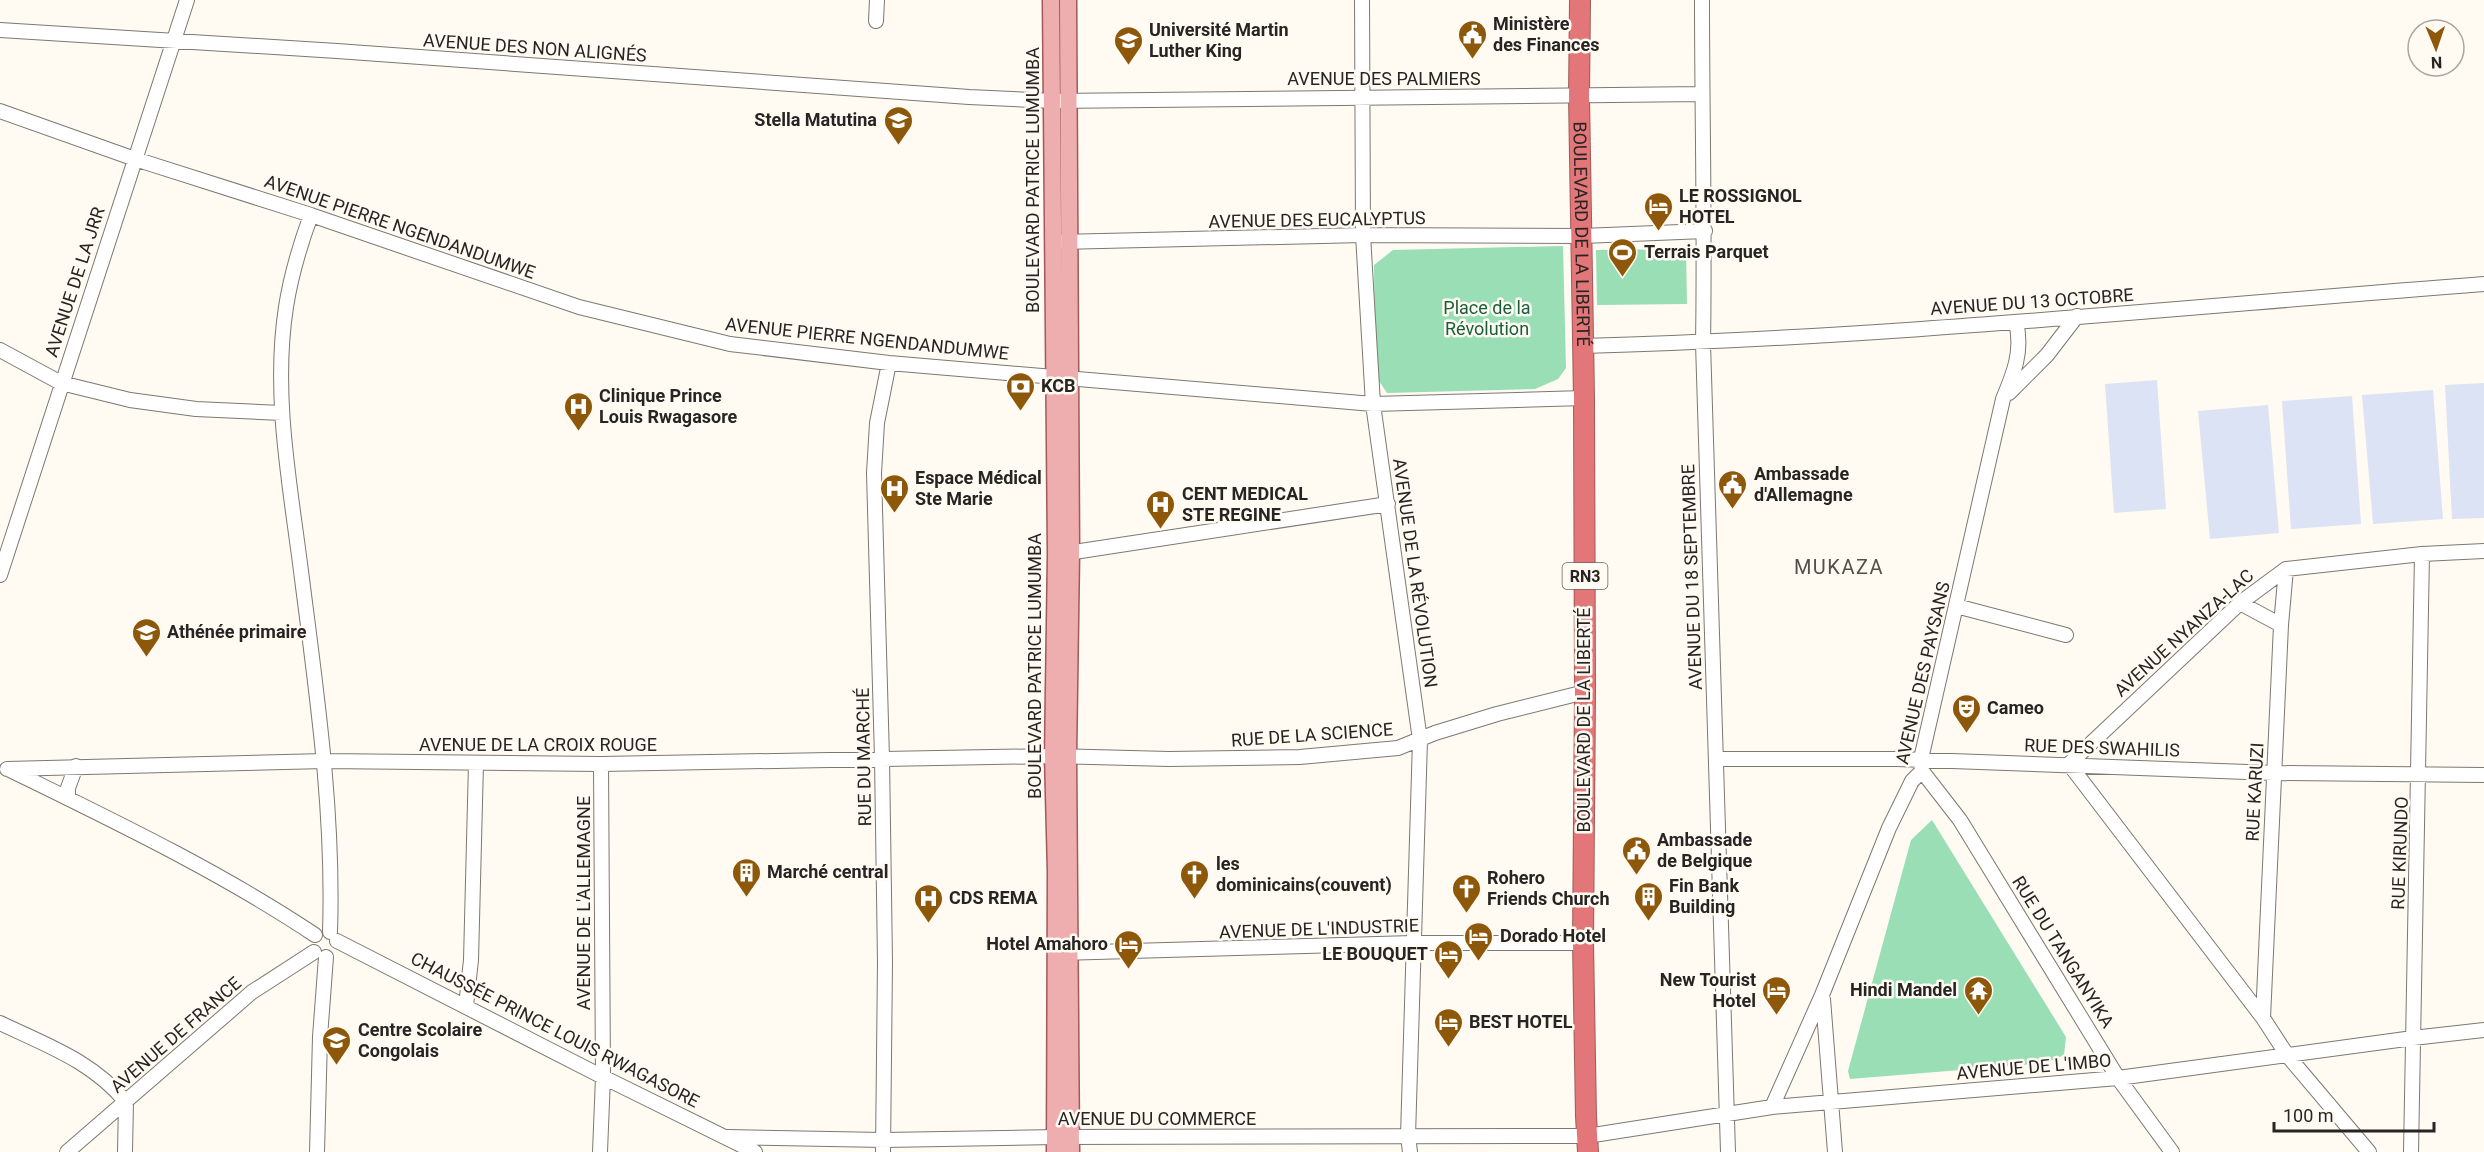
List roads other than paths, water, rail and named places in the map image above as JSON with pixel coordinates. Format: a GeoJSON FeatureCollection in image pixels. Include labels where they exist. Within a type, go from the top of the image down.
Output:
{"type":"FeatureCollection","features":[{"type":"Feature","properties":{"kind":"highway","name":"BOULEVARD DE LA LIBERTÉ"},"geometry":{"type":"LineString","coordinates":[[1580,0],[1585,692],[1583,943],[1588,1144]]}},
{"type":"Feature","properties":{"kind":"main road","name":"BOULEVARD PATRICE LUMUMBA"},"geometry":{"type":"LineString","coordinates":[[1051,0],[1061,101]]}},
{"type":"Feature","properties":{"kind":"main road","name":"BOULEVARD PATRICE LUMUMBA"},"geometry":{"type":"LineString","coordinates":[[1063,1144],[1061,756],[1064,554],[1061,101],[1068,0]]}},
{"type":"Feature","properties":{"kind":"street","name":"AVENUE DE LA JRR"},"geometry":{"type":"LineString","coordinates":[[2,565],[187,0]]}},
{"type":"Feature","properties":{"kind":"street"},"geometry":{"type":"LineString","coordinates":[[876,21],[877,0]]}},
{"type":"Feature","properties":{"kind":"street","name":"AVENUE DE LA RÉVOLUTION"},"geometry":{"type":"LineString","coordinates":[[1362,0],[1363,235],[1373,404],[1420,740],[1408,1136],[1410,1152]]}},
{"type":"Feature","properties":{"kind":"street","name":"AVENUE DU 18 SEPTEMBRE"},"geometry":{"type":"LineString","coordinates":[[1702,0],[1701,94],[1705,231],[1703,343],[1708,553],[1718,759],[1728,1152]]}},
{"type":"Feature","properties":{"kind":"street","name":"AVENUE DES NON ALIGNÉS"},"geometry":{"type":"LineString","coordinates":[[0,30],[174,40],[969,97],[1061,101]]}},
{"type":"Feature","properties":{"kind":"street","name":"AVENUE DES PALMIERS"},"geometry":{"type":"LineString","coordinates":[[1061,101],[1701,94]]}},
{"type":"Feature","properties":{"kind":"street","name":"AVENUE PIERRE NGENDANDUMWE"},"geometry":{"type":"LineString","coordinates":[[0,111],[135,159],[311,215],[598,312],[730,344],[889,363],[1373,404],[1584,398]]}},
{"type":"Feature","properties":{"kind":"street"},"geometry":{"type":"LineString","coordinates":[[311,215],[296,260],[286,308],[282,350],[282,413],[325,760],[334,936],[337,950],[320,955]]}},
{"type":"Feature","properties":{"kind":"street","name":"AVENUE DES EUCALYPTUS"},"geometry":{"type":"LineString","coordinates":[[1062,242],[1363,235],[1582,236],[1705,231]]}},
{"type":"Feature","properties":{"kind":"street","name":"AVENUE DU 13 OCTOBRE"},"geometry":{"type":"LineString","coordinates":[[1583,346],[1703,343],[2016,322],[2484,284]]}},
{"type":"Feature","properties":{"kind":"street"},"geometry":{"type":"LineString","coordinates":[[2003,399],[2047,355],[2077,316]]}},
{"type":"Feature","properties":{"kind":"street","name":"AVENUE DES PAYSANS"},"geometry":{"type":"LineString","coordinates":[[1772,1107],[1822,995],[1889,828],[1922,765],[2003,399],[2018,362],[2019,336],[2016,322]]}},
{"type":"Feature","properties":{"kind":"street"},"geometry":{"type":"LineString","coordinates":[[0,350],[61,382],[130,400],[195,409],[282,413]]}},
{"type":"Feature","properties":{"kind":"street","name":"RUE DU MARCHÉ"},"geometry":{"type":"LineString","coordinates":[[883,1146],[885,962],[874,473],[877,423],[889,363]]}},
{"type":"Feature","properties":{"kind":"street"},"geometry":{"type":"LineString","coordinates":[[1064,554],[1388,504]]}},
{"type":"Feature","properties":{"kind":"street"},"geometry":{"type":"LineString","coordinates":[[2286,569],[2422,554],[2484,550]]}},
{"type":"Feature","properties":{"kind":"street","name":"RUE KIRUNDO"},"geometry":{"type":"LineString","coordinates":[[2411,1152],[2420,774],[2422,554]]}},
{"type":"Feature","properties":{"kind":"street","name":"AVENUE NYANZA-LAC"},"geometry":{"type":"LineString","coordinates":[[2069,764],[2240,603],[2286,569]]}},
{"type":"Feature","properties":{"kind":"street","name":"RUE KARUZI"},"geometry":{"type":"LineString","coordinates":[[2263,1018],[2281,625],[2286,569]]}},
{"type":"Feature","properties":{"kind":"street"},"geometry":{"type":"LineString","coordinates":[[2240,603],[2281,625]]}},
{"type":"Feature","properties":{"kind":"street"},"geometry":{"type":"LineString","coordinates":[[1956,606],[2066,635]]}},
{"type":"Feature","properties":{"kind":"street","name":"RUE DE LA SCIENCE"},"geometry":{"type":"LineString","coordinates":[[1061,756],[1169,759],[1300,757],[1398,748],[1435,733],[1497,714],[1585,692]]}},
{"type":"Feature","properties":{"kind":"street","name":"AVENUE DE LA CROIX ROUGE"},"geometry":{"type":"LineString","coordinates":[[3,767],[325,760],[602,764],[1061,756]]}},
{"type":"Feature","properties":{"kind":"street","name":"RUE DES SWAHILIS"},"geometry":{"type":"LineString","coordinates":[[1718,759],[1922,765],[2069,764],[2274,773],[2484,775]]}},
{"type":"Feature","properties":{"kind":"street"},"geometry":{"type":"LineString","coordinates":[[466,1006],[471,960],[476,763]]}},
{"type":"Feature","properties":{"kind":"street","name":"AVENUE DE L'ALLEMAGNE"},"geometry":{"type":"LineString","coordinates":[[600,1152],[603,1077],[602,764]]}},
{"type":"Feature","properties":{"kind":"street"},"geometry":{"type":"LineString","coordinates":[[2069,764],[2263,1018],[2288,1055],[2368,1152]]}},
{"type":"Feature","properties":{"kind":"street","name":"RUE DU TANGANYIKA"},"geometry":{"type":"LineString","coordinates":[[1922,765],[1960,820],[2118,1078],[2172,1152]]}},
{"type":"Feature","properties":{"kind":"street"},"geometry":{"type":"LineString","coordinates":[[68,798],[68,788],[76,766]]}},
{"type":"Feature","properties":{"kind":"street"},"geometry":{"type":"LineString","coordinates":[[3,767],[68,798],[274,908],[315,935]]}},
{"type":"Feature","properties":{"kind":"street"},"geometry":{"type":"LineString","coordinates":[[316,1152],[320,955],[311,944],[315,935],[320,931],[334,936]]}},
{"type":"Feature","properties":{"kind":"street","name":"CHAUSSÉE PRINCE LOUIS RWAGASORE"},"geometry":{"type":"LineString","coordinates":[[334,936],[603,1077],[755,1152]]}},
{"type":"Feature","properties":{"kind":"street","name":"AVENUE DE L'INDUSTRIE"},"geometry":{"type":"LineString","coordinates":[[1062,953],[1413,943],[1583,943]]}},
{"type":"Feature","properties":{"kind":"street","name":"AVENUE DE FRANCE"},"geometry":{"type":"LineString","coordinates":[[68,1152],[252,992],[320,955]]}},
{"type":"Feature","properties":{"kind":"street"},"geometry":{"type":"LineString","coordinates":[[1822,995],[1835,1152]]}},
{"type":"Feature","properties":{"kind":"street"},"geometry":{"type":"LineString","coordinates":[[0,1023],[80,1062],[108,1082],[126,1102],[125,1152]]}},
{"type":"Feature","properties":{"kind":"street","name":"AVENUE DE L'IMBO"},"geometry":{"type":"LineString","coordinates":[[1588,1144],[1726,1113],[1772,1107],[2118,1078],[2484,1030]]}},
{"type":"Feature","properties":{"kind":"street","name":"AVENUE DU COMMERCE"},"geometry":{"type":"LineString","coordinates":[[727,1137],[883,1146],[1408,1136],[1514,1137],[1588,1144]]}},
{"type":"Feature","properties":{"kind":"street"},"geometry":{"type":"LineString","coordinates":[[1514,1137],[1514,1152]]}},
{"type":"Feature","properties":{"kind":"water"},"geometry":{"type":"Polygon","coordinates":[[[2157,380],[2166,509],[2114,513],[2105,384],[2157,380]]]}},
{"type":"Feature","properties":{"kind":"water"},"geometry":{"type":"Polygon","coordinates":[[[2484,383],[2484,518],[2452,519],[2445,385],[2484,383]]]}},
{"type":"Feature","properties":{"kind":"water"},"geometry":{"type":"Polygon","coordinates":[[[2433,390],[2443,519],[2373,524],[2362,395],[2433,390]]]}},
{"type":"Feature","properties":{"kind":"water"},"geometry":{"type":"Polygon","coordinates":[[[2352,396],[2361,524],[2291,529],[2282,401],[2352,396]]]}},
{"type":"Feature","properties":{"kind":"water"},"geometry":{"type":"Polygon","coordinates":[[[2268,405],[2279,533],[2210,539],[2198,411],[2268,405]]]}},
{"type":"Feature","properties":{"kind":"place","name":"Ministère des Finances"},"geometry":{"type":"Point","coordinates":[1472,60]}},
{"type":"Feature","properties":{"kind":"place","name":"Université Martin Luther King"},"geometry":{"type":"Point","coordinates":[1128,66]}},
{"type":"Feature","properties":{"kind":"place","name":"Stella Matutina"},"geometry":{"type":"Point","coordinates":[898,146]}},
{"type":"Feature","properties":{"kind":"place","name":"LE ROSSIGNOL HOTEL"},"geometry":{"type":"Point","coordinates":[1658,232]}},
{"type":"Feature","properties":{"kind":"place","name":"Terrais Parquet"},"geometry":{"type":"Point","coordinates":[1623,278]}},
{"type":"Feature","properties":{"kind":"place","name":"KCB"},"geometry":{"type":"Point","coordinates":[1020,412]}},
{"type":"Feature","properties":{"kind":"place","name":"Clinique Prince Louis Rwagasore"},"geometry":{"type":"Point","coordinates":[578,432]}},
{"type":"Feature","properties":{"kind":"place","name":"Ambassade d'Allemagne"},"geometry":{"type":"Point","coordinates":[1733,510]}},
{"type":"Feature","properties":{"kind":"place","name":"Espace Médical Ste Marie"},"geometry":{"type":"Point","coordinates":[894,514]}},
{"type":"Feature","properties":{"kind":"place","name":"CENT MEDICAL STE REGINE"},"geometry":{"type":"Point","coordinates":[1161,530]}},
{"type":"Feature","properties":{"kind":"place","name":"Athénée primaire"},"geometry":{"type":"Point","coordinates":[146,658]}},
{"type":"Feature","properties":{"kind":"place","name":"Cameo"},"geometry":{"type":"Point","coordinates":[1966,734]}},
{"type":"Feature","properties":{"kind":"place","name":"Ambassade de Belgique"},"geometry":{"type":"Point","coordinates":[1636,876]}},
{"type":"Feature","properties":{"kind":"place","name":"Marché central"},"geometry":{"type":"Point","coordinates":[746,898]}},
{"type":"Feature","properties":{"kind":"place","name":"les dominicains(couvent)"},"geometry":{"type":"Point","coordinates":[1195,900]}},
{"type":"Feature","properties":{"kind":"place","name":"Rohero Friends Church"},"geometry":{"type":"Point","coordinates":[1466,914]}},
{"type":"Feature","properties":{"kind":"place","name":"Fin Bank Building"},"geometry":{"type":"Point","coordinates":[1648,922]}},
{"type":"Feature","properties":{"kind":"place","name":"CDS REMA"},"geometry":{"type":"Point","coordinates":[928,924]}},
{"type":"Feature","properties":{"kind":"place","name":"Dorado Hotel"},"geometry":{"type":"Point","coordinates":[1479,962]}},
{"type":"Feature","properties":{"kind":"place","name":"Hotel Amahoro"},"geometry":{"type":"Point","coordinates":[1129,970]}},
{"type":"Feature","properties":{"kind":"place","name":"LE BOUQUET"},"geometry":{"type":"Point","coordinates":[1449,980]}},
{"type":"Feature","properties":{"kind":"place","name":"New Tourist Hotel"},"geometry":{"type":"Point","coordinates":[1777,1016]}},
{"type":"Feature","properties":{"kind":"place","name":"Hindi Mandel"},"geometry":{"type":"Point","coordinates":[1978,1016]}},
{"type":"Feature","properties":{"kind":"place","name":"BEST HOTEL"},"geometry":{"type":"Point","coordinates":[1448,1048]}},
{"type":"Feature","properties":{"kind":"place","name":"Centre Scolaire Congolais"},"geometry":{"type":"Point","coordinates":[337,1066]}},
{"type":"Feature","properties":{"kind":"district","name":"MUKAZA"},"geometry":{"type":"Point","coordinates":[1839,567]}},
{"type":"Feature","properties":{"kind":"park label","name":"Place de la Révolution"},"geometry":{"type":"Point","coordinates":[1487,318]}}]}
